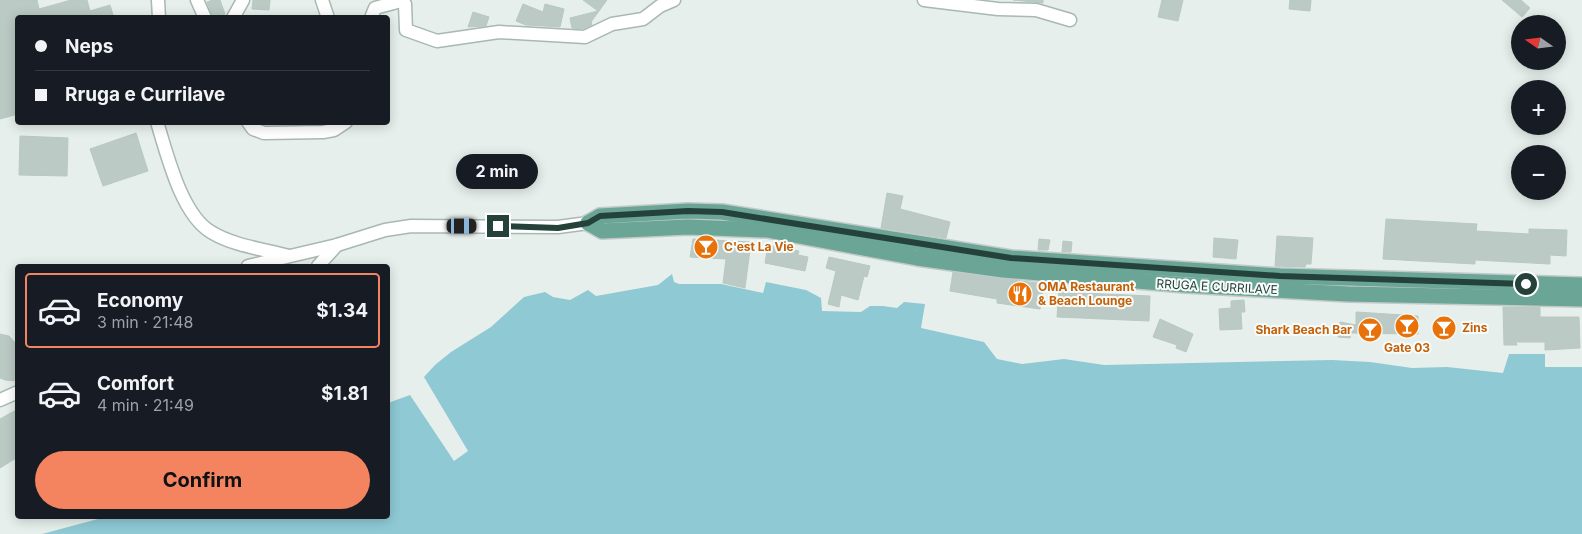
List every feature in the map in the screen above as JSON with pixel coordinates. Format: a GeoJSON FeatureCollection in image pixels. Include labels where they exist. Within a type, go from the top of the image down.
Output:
{"type":"FeatureCollection","features":[{"type":"Feature","properties":{"kind":"main road","name":"RRUGA E CURRILAVE"},"geometry":{"type":"LineString","coordinates":[[588,223],[600,216],[688,211],[722,212],[1011,258],[1280,276],[1582,285]]}},
{"type":"Feature","properties":{"kind":"main road","name":"RRUGA E CURRILAVE"},"geometry":{"type":"LineString","coordinates":[[588,223],[602,230],[688,227],[767,230],[963,265],[1175,285],[1348,294],[1582,299]]}},
{"type":"Feature","properties":{"kind":"street"},"geometry":{"type":"LineString","coordinates":[[158,0],[159,15]]}},
{"type":"Feature","properties":{"kind":"street"},"geometry":{"type":"LineString","coordinates":[[197,0],[204,15]]}},
{"type":"Feature","properties":{"kind":"street"},"geometry":{"type":"LineString","coordinates":[[235,15],[243,0]]}},
{"type":"Feature","properties":{"kind":"street"},"geometry":{"type":"LineString","coordinates":[[322,0],[327,15]]}},
{"type":"Feature","properties":{"kind":"street"},"geometry":{"type":"LineString","coordinates":[[372,15],[376,8],[401,1],[405,4],[407,10],[406,30],[437,41],[499,32],[585,37],[612,24],[643,19],[660,6],[674,0]]}},
{"type":"Feature","properties":{"kind":"street"},"geometry":{"type":"LineString","coordinates":[[924,0],[998,9],[1036,10],[1070,20]]}},
{"type":"Feature","properties":{"kind":"street"},"geometry":{"type":"LineString","coordinates":[[158,125],[175,181],[197,220],[210,231],[229,240],[291,256]]}},
{"type":"Feature","properties":{"kind":"street"},"geometry":{"type":"LineString","coordinates":[[250,125],[253,129],[264,133],[323,132],[334,130],[342,125]]}},
{"type":"Feature","properties":{"kind":"street","name":"RRUGA E CURRILAVE"},"geometry":{"type":"LineString","coordinates":[[257,264],[337,245],[385,230],[411,226],[558,228],[588,223]]}},
{"type":"Feature","properties":{"kind":"street"},"geometry":{"type":"LineString","coordinates":[[320,264],[337,245]]}},
{"type":"Feature","properties":{"kind":"street"},"geometry":{"type":"LineString","coordinates":[[0,400],[15,393]]}},
{"type":"Feature","properties":{"kind":"water"},"geometry":{"type":"Polygon","coordinates":[[[672,274],[674,282],[679,284],[721,284],[763,293],[766,282],[806,290],[821,298],[822,311],[861,312],[870,306],[897,308],[904,302],[925,304],[921,328],[984,342],[997,359],[1022,364],[1064,359],[1104,365],[1332,360],[1370,362],[1412,368],[1447,367],[1503,373],[1509,354],[1545,354],[1545,367],[1582,367],[1582,534],[42,534],[98,519],[390,519],[390,402],[410,395],[454,461],[468,451],[424,377],[435,365],[451,352],[491,327],[524,297],[545,292],[553,297],[570,300],[588,290],[596,296],[658,285],[672,274]]]}},
{"type":"Feature","properties":{"kind":"building"},"geometry":{"type":"Polygon","coordinates":[[[0,0],[37,0],[39,9],[71,0],[87,0],[90,11],[110,5],[113,15],[15,15],[15,115],[0,119],[0,0]]]}},
{"type":"Feature","properties":{"kind":"building"},"geometry":{"type":"Polygon","coordinates":[[[220,0],[225,14],[212,15],[207,2],[220,0]]]}},
{"type":"Feature","properties":{"kind":"building"},"geometry":{"type":"Polygon","coordinates":[[[253,0],[270,0],[269,10],[252,9],[253,0]]]}},
{"type":"Feature","properties":{"kind":"building"},"geometry":{"type":"Polygon","coordinates":[[[583,0],[607,0],[591,22],[592,25],[583,29],[572,28],[570,18],[598,11],[583,0]]]}},
{"type":"Feature","properties":{"kind":"building"},"geometry":{"type":"Polygon","coordinates":[[[1013,0],[1043,0],[1043,3],[1013,0]]]}},
{"type":"Feature","properties":{"kind":"building"},"geometry":{"type":"Polygon","coordinates":[[[1162,0],[1183,0],[1178,21],[1158,17],[1162,0]]]}},
{"type":"Feature","properties":{"kind":"building"},"geometry":{"type":"Polygon","coordinates":[[[1290,0],[1311,0],[1310,11],[1289,9],[1290,0]]]}},
{"type":"Feature","properties":{"kind":"building"},"geometry":{"type":"Polygon","coordinates":[[[1502,0],[1521,0],[1530,8],[1524,15],[1520,15],[1502,0]]]}},
{"type":"Feature","properties":{"kind":"building"},"geometry":{"type":"Polygon","coordinates":[[[523,4],[543,12],[545,4],[564,9],[560,27],[526,25],[516,21],[523,4]]]}},
{"type":"Feature","properties":{"kind":"building"},"geometry":{"type":"Polygon","coordinates":[[[473,12],[489,17],[486,26],[468,27],[473,12]]]}},
{"type":"Feature","properties":{"kind":"building"},"geometry":{"type":"Polygon","coordinates":[[[136,133],[148,171],[103,186],[90,149],[136,133]]]}},
{"type":"Feature","properties":{"kind":"building"},"geometry":{"type":"Polygon","coordinates":[[[20,136],[68,138],[67,176],[19,175],[20,136]]]}},
{"type":"Feature","properties":{"kind":"building"},"geometry":{"type":"Polygon","coordinates":[[[887,193],[903,196],[900,209],[950,222],[946,238],[881,228],[887,193]]]}},
{"type":"Feature","properties":{"kind":"building"},"geometry":{"type":"Polygon","coordinates":[[[1386,219],[1477,224],[1476,231],[1529,234],[1529,229],[1567,230],[1566,256],[1550,255],[1550,264],[1475,260],[1475,264],[1383,259],[1386,219]]]}},
{"type":"Feature","properties":{"kind":"building"},"geometry":{"type":"Polygon","coordinates":[[[1277,236],[1313,238],[1311,264],[1306,264],[1305,267],[1275,266],[1277,236]]]}},
{"type":"Feature","properties":{"kind":"building"},"geometry":{"type":"Polygon","coordinates":[[[1214,238],[1238,240],[1236,259],[1213,257],[1214,238]]]}},
{"type":"Feature","properties":{"kind":"building"},"geometry":{"type":"Polygon","coordinates":[[[693,239],[751,242],[745,288],[723,283],[726,259],[690,257],[693,239]]]}},
{"type":"Feature","properties":{"kind":"building"},"geometry":{"type":"Polygon","coordinates":[[[1039,239],[1050,240],[1048,250],[1038,250],[1039,239]]]}},
{"type":"Feature","properties":{"kind":"building"},"geometry":{"type":"Polygon","coordinates":[[[1063,241],[1072,242],[1071,252],[1062,252],[1063,241]]]}},
{"type":"Feature","properties":{"kind":"building"},"geometry":{"type":"Polygon","coordinates":[[[768,245],[799,251],[798,255],[808,257],[805,271],[765,263],[768,245]]]}},
{"type":"Feature","properties":{"kind":"building"},"geometry":{"type":"Polygon","coordinates":[[[829,257],[870,266],[867,277],[864,276],[858,300],[841,295],[839,307],[828,304],[836,271],[826,268],[829,257]]]}},
{"type":"Feature","properties":{"kind":"building"},"geometry":{"type":"Polygon","coordinates":[[[953,272],[1044,284],[1040,309],[997,303],[997,299],[950,291],[953,272]]]}},
{"type":"Feature","properties":{"kind":"building"},"geometry":{"type":"Polygon","coordinates":[[[1059,292],[1150,296],[1149,321],[1057,317],[1059,292]]]}},
{"type":"Feature","properties":{"kind":"building"},"geometry":{"type":"Polygon","coordinates":[[[1244,300],[1245,312],[1241,312],[1242,329],[1220,330],[1219,309],[1231,308],[1231,301],[1244,300]]]}},
{"type":"Feature","properties":{"kind":"building"},"geometry":{"type":"Polygon","coordinates":[[[1503,307],[1540,307],[1540,317],[1579,317],[1580,348],[1545,350],[1545,342],[1516,342],[1517,345],[1504,345],[1503,307]]]}},
{"type":"Feature","properties":{"kind":"building"},"geometry":{"type":"Polygon","coordinates":[[[1356,312],[1418,316],[1418,334],[1351,333],[1350,338],[1338,337],[1340,322],[1356,325],[1356,312]]]}},
{"type":"Feature","properties":{"kind":"building"},"geometry":{"type":"Polygon","coordinates":[[[1160,319],[1193,334],[1186,352],[1176,348],[1177,345],[1153,337],[1160,319]]]}},
{"type":"Feature","properties":{"kind":"building"},"geometry":{"type":"Polygon","coordinates":[[[0,334],[9,336],[15,343],[15,381],[0,378],[0,334]]]}},
{"type":"Feature","properties":{"kind":"building"},"geometry":{"type":"Polygon","coordinates":[[[15,411],[15,459],[0,468],[0,419],[15,411]]]}},
{"type":"Feature","properties":{"kind":"place","name":"C'est La Vie"},"geometry":{"type":"Point","coordinates":[706,247]}},
{"type":"Feature","properties":{"kind":"place","name":"OMA Restaurant & Beach Lounge"},"geometry":{"type":"Point","coordinates":[1020,294]}},
{"type":"Feature","properties":{"kind":"place","name":"Gate 03"},"geometry":{"type":"Point","coordinates":[1407,326]}},
{"type":"Feature","properties":{"kind":"place","name":"Zins"},"geometry":{"type":"Point","coordinates":[1444,328]}},
{"type":"Feature","properties":{"kind":"place","name":"Shark Beach Bar"},"geometry":{"type":"Point","coordinates":[1370,330]}},
{"type":"Feature","properties":{"kind":"route"},"geometry":{"type":"LineString","coordinates":[[498,226],[558,228],[588,223],[600,216],[688,211],[722,212],[773,219],[862,236],[1011,258],[1280,276],[1526,284]]}}]}
